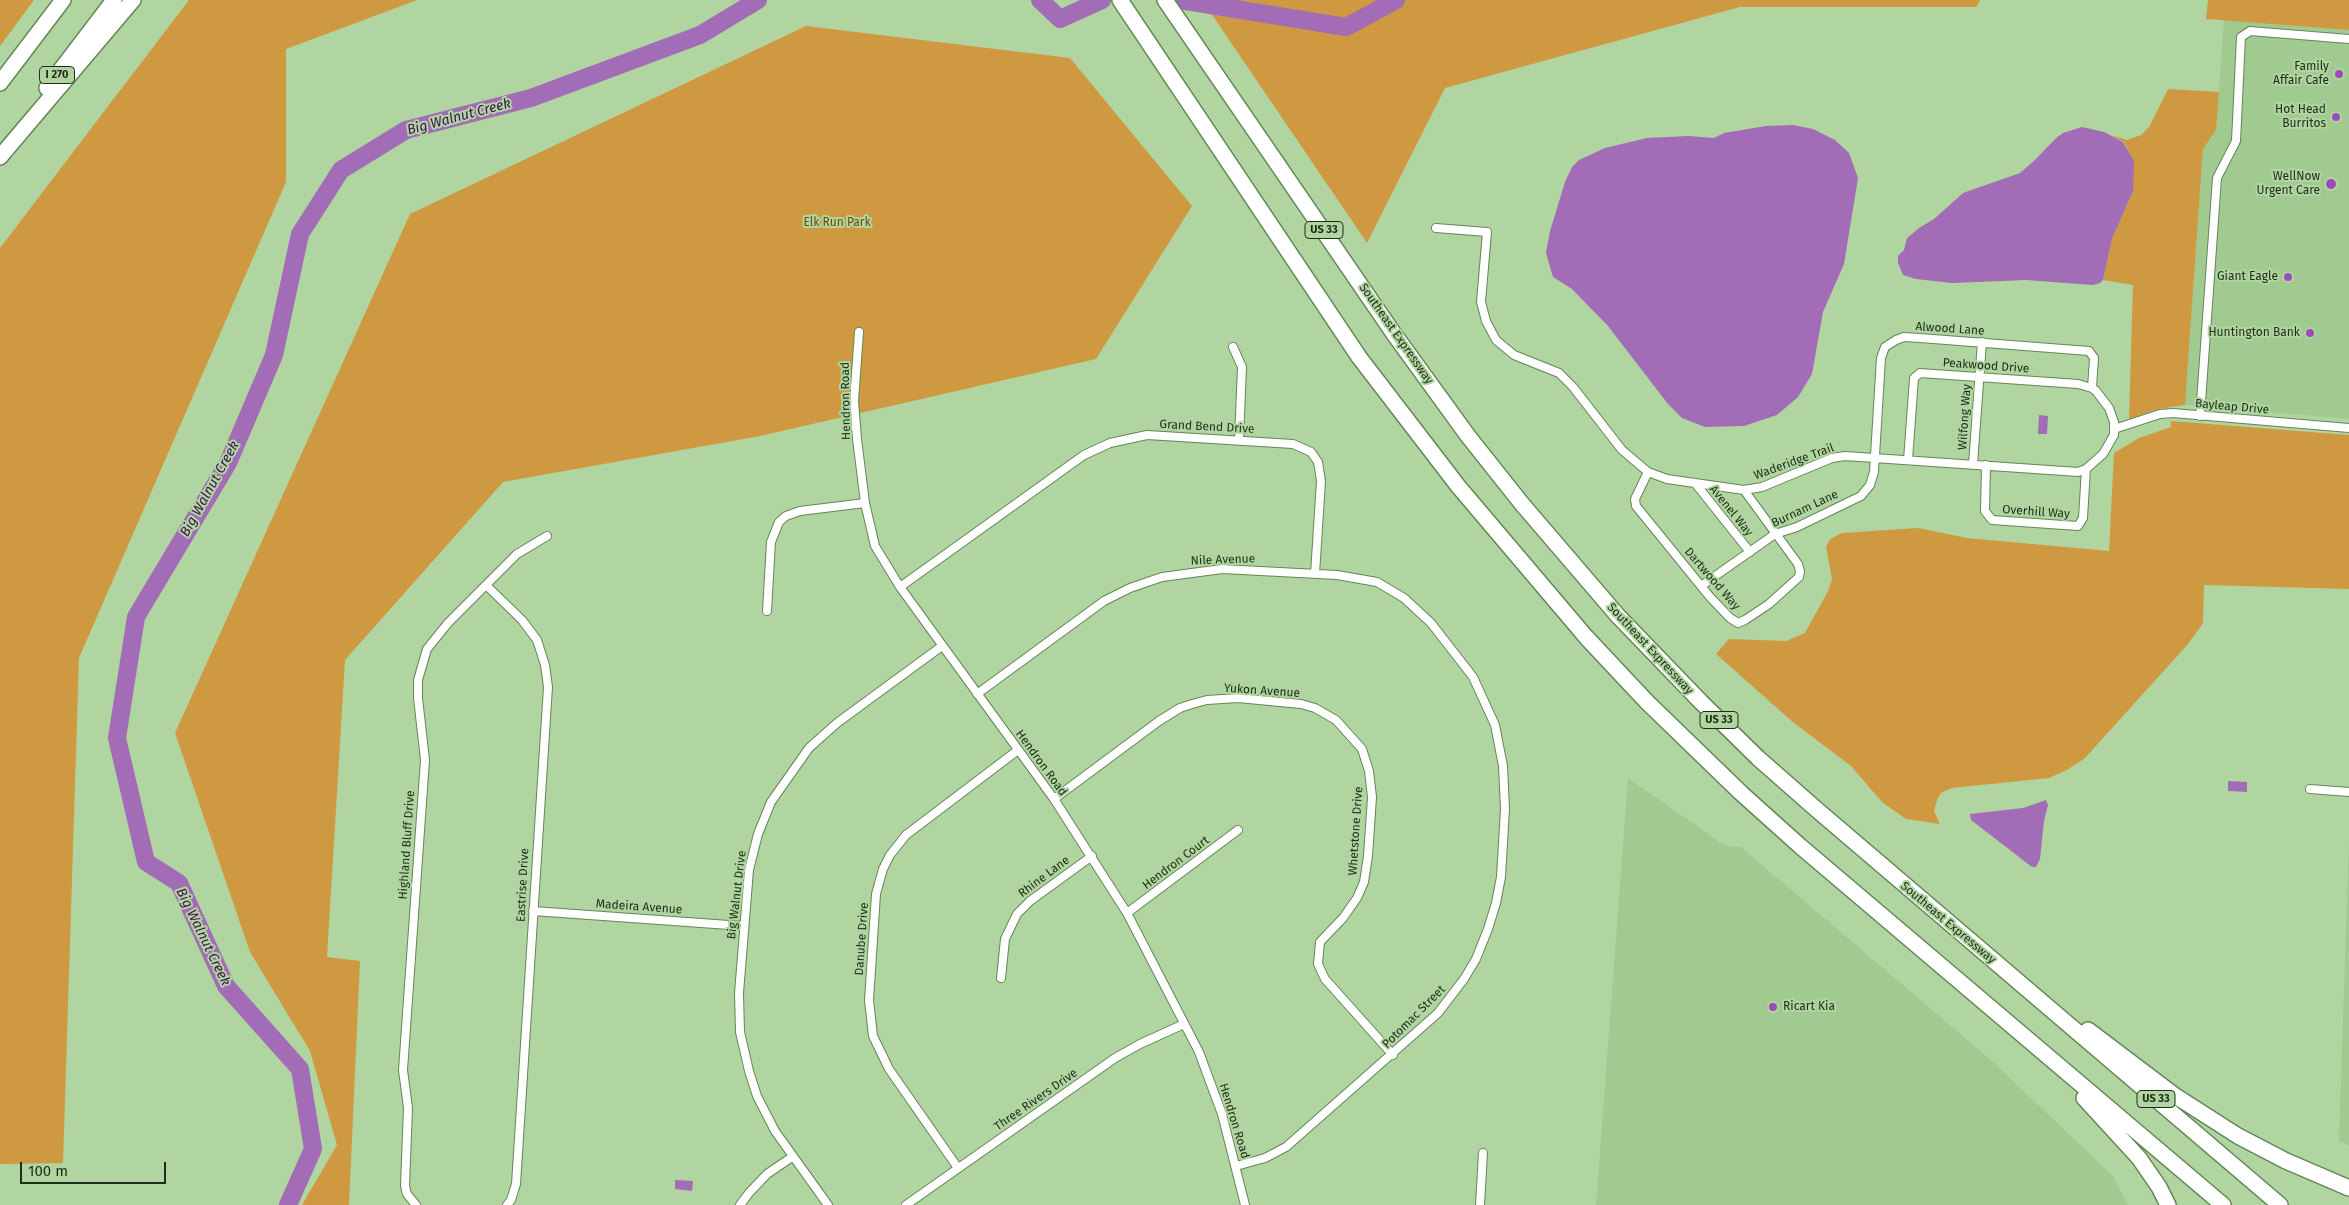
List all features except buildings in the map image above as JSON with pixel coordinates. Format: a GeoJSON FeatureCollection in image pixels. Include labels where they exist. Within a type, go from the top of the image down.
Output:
{"type":"FeatureCollection","features":[{"type":"Feature","properties":{"kind":"highway"},"geometry":{"type":"LineString","coordinates":[[0,82],[63,0]]}},
{"type":"Feature","properties":{"kind":"highway","name":"I 270"},"geometry":{"type":"LineString","coordinates":[[0,152],[114,0]]}},
{"type":"Feature","properties":{"kind":"highway"},"geometry":{"type":"LineString","coordinates":[[0,157],[133,0]]}},
{"type":"Feature","properties":{"kind":"highway","name":"US 33"},"geometry":{"type":"LineString","coordinates":[[1120,0],[1360,357],[1458,486],[1586,637],[1648,702],[1741,793],[2223,1205]]}},
{"type":"Feature","properties":{"kind":"highway","name":"Southeast Expressway"},"geometry":{"type":"LineString","coordinates":[[1165,0],[1441,400],[1522,504],[1577,570],[1683,685],[1758,758],[2031,994],[2280,1205]]}},
{"type":"Feature","properties":{"kind":"highway"},"geometry":{"type":"LineString","coordinates":[[2031,994],[2074,1020],[2174,1095],[2238,1136],[2286,1161],[2349,1188]]}},
{"type":"Feature","properties":{"kind":"highway"},"geometry":{"type":"LineString","coordinates":[[2048,1057],[2139,1158],[2168,1205]]}},
{"type":"Feature","properties":{"kind":"street"},"geometry":{"type":"LineString","coordinates":[[2200,416],[2217,178],[2236,141],[2241,37],[2250,31],[2349,39]]}},
{"type":"Feature","properties":{"kind":"street","name":"Waderidge Trail"},"geometry":{"type":"LineString","coordinates":[[1436,228],[1487,232],[1481,302],[1490,332],[1504,348],[1514,355],[1559,373],[1582,398],[1622,450],[1648,472],[1667,479],[1744,490],[1771,484],[1838,456],[2078,472],[2086,470]]}},
{"type":"Feature","properties":{"kind":"street","name":"Hendron Road"},"geometry":{"type":"LineString","coordinates":[[858,332],[854,401],[864,503],[875,546],[900,588],[1054,799],[1128,913],[1199,1052],[1222,1114],[1245,1205]]}},
{"type":"Feature","properties":{"kind":"street","name":"Alwood Lane"},"geometry":{"type":"LineString","coordinates":[[1875,458],[1880,363],[1885,347],[1904,337],[2089,351],[2094,358],[2092,388]]}},
{"type":"Feature","properties":{"kind":"street","name":"Wilfong Way"},"geometry":{"type":"LineString","coordinates":[[1973,464],[1982,342]]}},
{"type":"Feature","properties":{"kind":"street"},"geometry":{"type":"LineString","coordinates":[[1233,347],[1242,366],[1239,440]]}},
{"type":"Feature","properties":{"kind":"street","name":"Peakwood Drive"},"geometry":{"type":"LineString","coordinates":[[1908,460],[1914,378],[1920,373],[2055,382],[2092,388]]}},
{"type":"Feature","properties":{"kind":"street"},"geometry":{"type":"LineString","coordinates":[[2086,470],[2103,454],[2114,435],[2113,417],[2109,408],[2092,388]]}},
{"type":"Feature","properties":{"kind":"street","name":"Bayleap Drive"},"geometry":{"type":"LineString","coordinates":[[2114,429],[2160,414],[2349,428]]}},
{"type":"Feature","properties":{"kind":"street","name":"Grand Bend Drive"},"geometry":{"type":"LineString","coordinates":[[900,588],[1059,471],[1095,449],[1122,439],[1147,435],[1300,445],[1312,452],[1320,468],[1321,482],[1315,574]]}},
{"type":"Feature","properties":{"kind":"street","name":"Burnam Lane"},"geometry":{"type":"LineString","coordinates":[[1702,586],[1775,534],[1797,527],[1861,496],[1870,484],[1874,472],[1875,458]]}},
{"type":"Feature","properties":{"kind":"street","name":"Overhill Way"},"geometry":{"type":"LineString","coordinates":[[1986,465],[1985,511],[1992,520],[2078,526],[2083,518],[2086,470]]}},
{"type":"Feature","properties":{"kind":"street","name":"Dartwood Way"},"geometry":{"type":"LineString","coordinates":[[1648,472],[1635,499],[1636,506],[1730,618],[1738,622],[1745,620],[1769,604],[1799,577],[1798,564],[1744,490]]}},
{"type":"Feature","properties":{"kind":"street","name":"Avenel Way"},"geometry":{"type":"LineString","coordinates":[[1695,483],[1750,552]]}},
{"type":"Feature","properties":{"kind":"street"},"geometry":{"type":"LineString","coordinates":[[767,611],[771,542],[779,522],[792,513],[800,511],[864,503]]}},
{"type":"Feature","properties":{"kind":"street","name":"Highland Bluff Drive"},"geometry":{"type":"LineString","coordinates":[[416,1205],[407,1194],[405,1186],[408,1108],[404,1070],[425,760],[418,698],[418,680],[428,649],[434,639],[517,554],[547,536]]}},
{"type":"Feature","properties":{"kind":"street","name":"Nile Avenue"},"geometry":{"type":"LineString","coordinates":[[977,694],[1104,601],[1130,588],[1162,577],[1204,570],[1252,570],[1315,574],[1351,577],[1377,582],[1391,588],[1404,598],[1431,623],[1450,646]]}},
{"type":"Feature","properties":{"kind":"street","name":"Eastrise Drive"},"geometry":{"type":"LineString","coordinates":[[487,586],[530,629],[542,651],[547,675],[516,1184],[511,1200],[507,1205]]}},
{"type":"Feature","properties":{"kind":"street","name":"Big Walnut Drive"},"geometry":{"type":"LineString","coordinates":[[828,1205],[775,1131],[757,1096],[749,1071],[740,1032],[739,992],[749,870],[758,834],[771,802],[799,760],[822,734],[942,646]]}},
{"type":"Feature","properties":{"kind":"street","name":"Potomac Street"},"geometry":{"type":"LineString","coordinates":[[1236,1166],[1265,1158],[1286,1147],[1438,1013],[1464,979],[1476,959],[1488,929],[1500,877],[1505,809],[1501,752],[1495,725],[1480,692],[1463,662],[1450,646]]}},
{"type":"Feature","properties":{"kind":"street","name":"Yukon Avenue"},"geometry":{"type":"LineString","coordinates":[[1054,799],[1170,713],[1206,700],[1238,698],[1301,704],[1315,708],[1336,720],[1362,749]]}},
{"type":"Feature","properties":{"kind":"street","name":"Whetstone Drive"},"geometry":{"type":"LineString","coordinates":[[1362,749],[1372,783],[1366,876],[1349,910],[1320,942],[1317,959],[1325,979],[1393,1054]]}},
{"type":"Feature","properties":{"kind":"street","name":"Danube Drive"},"geometry":{"type":"LineString","coordinates":[[958,1168],[889,1069],[873,1036],[869,1000],[876,894],[883,869],[906,834],[1018,750]]}},
{"type":"Feature","properties":{"kind":"street"},"geometry":{"type":"LineString","coordinates":[[2310,789],[2349,792]]}},
{"type":"Feature","properties":{"kind":"street","name":"Hendron Court"},"geometry":{"type":"LineString","coordinates":[[1128,913],[1238,830]]}},
{"type":"Feature","properties":{"kind":"street","name":"Rhine Lane"},"geometry":{"type":"LineString","coordinates":[[1001,978],[1005,939],[1017,914],[1030,901],[1092,856]]}},
{"type":"Feature","properties":{"kind":"street","name":"Madeira Avenue"},"geometry":{"type":"LineString","coordinates":[[533,911],[743,926]]}},
{"type":"Feature","properties":{"kind":"street","name":"Three Rivers Drive"},"geometry":{"type":"LineString","coordinates":[[906,1205],[1115,1058],[1140,1044],[1184,1024]]}},
{"type":"Feature","properties":{"kind":"street"},"geometry":{"type":"LineString","coordinates":[[1480,1205],[1483,1153]]}},
{"type":"Feature","properties":{"kind":"street"},"geometry":{"type":"LineString","coordinates":[[740,1205],[749,1192],[763,1178],[792,1157]]}},
{"type":"Feature","properties":{"kind":"shaded area"},"geometry":{"type":"Polygon","coordinates":[[[2224,20],[2349,30],[2349,419],[2185,405],[2203,149],[2216,130],[2224,20]]]}},
{"type":"Feature","properties":{"kind":"shaded area"},"geometry":{"type":"Polygon","coordinates":[[[1793,125],[1813,129],[1835,140],[1849,153],[1858,178],[1844,264],[1823,312],[1812,374],[1798,397],[1777,415],[1744,426],[1705,427],[1682,418],[1668,404],[1608,326],[1572,289],[1553,277],[1546,253],[1550,231],[1565,182],[1572,167],[1579,160],[1605,148],[1647,138],[1688,136],[1714,138],[1724,133],[1766,126],[1793,125]]]}},
{"type":"Feature","properties":{"kind":"shaded area"},"geometry":{"type":"Polygon","coordinates":[[[2082,127],[2104,132],[2123,142],[2134,161],[2133,191],[2112,239],[2103,280],[2100,283],[2093,285],[2026,280],[1952,283],[1916,279],[1903,275],[1898,263],[1898,256],[1904,250],[1907,238],[1919,228],[1934,219],[1963,193],[2020,173],[2056,138],[2063,133],[2082,127]]]}},
{"type":"Feature","properties":{"kind":"shaded area"},"geometry":{"type":"Polygon","coordinates":[[[2039,415],[2048,416],[2047,434],[2038,434],[2039,415]]]}},
{"type":"Feature","properties":{"kind":"shaded area"},"geometry":{"type":"Polygon","coordinates":[[[1628,778],[1721,843],[1731,847],[1741,847],[1993,1062],[2113,1176],[2128,1205],[1596,1205],[1628,778]]]}},
{"type":"Feature","properties":{"kind":"shaded area"},"geometry":{"type":"Polygon","coordinates":[[[2228,781],[2247,782],[2247,792],[2228,791],[2228,781]]]}},
{"type":"Feature","properties":{"kind":"shaded area"},"geometry":{"type":"Polygon","coordinates":[[[2046,800],[2048,805],[2044,821],[2040,859],[2036,867],[2032,867],[1971,820],[1970,814],[2023,808],[2046,800]]]}},
{"type":"Feature","properties":{"kind":"shaded area"},"geometry":{"type":"Polygon","coordinates":[[[2349,840],[2349,1146],[2339,1141],[2349,840]]]}},
{"type":"Feature","properties":{"kind":"shaded area"},"geometry":{"type":"Polygon","coordinates":[[[675,1180],[693,1181],[692,1191],[675,1189],[675,1180]]]}},
{"type":"Feature","properties":{"kind":"green space"},"geometry":{"type":"Polygon","coordinates":[[[0,0],[34,0],[0,46],[0,0]]]}},
{"type":"Feature","properties":{"kind":"green space"},"geometry":{"type":"Polygon","coordinates":[[[189,0],[417,0],[286,49],[286,182],[79,658],[63,1163],[0,1164],[0,248],[189,0]]]}},
{"type":"Feature","properties":{"kind":"green space"},"geometry":{"type":"Polygon","coordinates":[[[1202,0],[1980,0],[1976,7],[1740,7],[1445,88],[1367,243],[1202,0]]]}},
{"type":"Feature","properties":{"kind":"green space"},"geometry":{"type":"Polygon","coordinates":[[[2208,0],[2349,0],[2349,30],[2206,19],[2208,0]]]}},
{"type":"Feature","properties":{"kind":"green space","name":"Elk Run Park"},"geometry":{"type":"Polygon","coordinates":[[[806,26],[1070,58],[1192,206],[1096,359],[760,436],[503,482],[345,660],[327,957],[360,961],[349,1205],[302,1205],[337,1145],[310,1051],[250,952],[175,733],[410,214],[806,26]]]}},
{"type":"Feature","properties":{"kind":"green space"},"geometry":{"type":"Polygon","coordinates":[[[2168,89],[2219,92],[2216,130],[2203,149],[2185,405],[2158,409],[2129,419],[2133,285],[2103,280],[2112,239],[2133,191],[2133,161],[2124,142],[2111,135],[2127,140],[2141,135],[2149,127],[2168,89]]]}},
{"type":"Feature","properties":{"kind":"green space"},"geometry":{"type":"Polygon","coordinates":[[[2171,421],[2349,435],[2349,589],[2204,585],[2203,623],[2188,644],[2085,758],[2067,770],[2049,778],[1952,788],[1941,793],[1937,800],[1934,811],[1940,824],[1906,819],[1882,802],[1851,766],[1794,723],[1716,654],[1729,639],[1786,641],[1805,633],[1828,591],[1832,579],[1826,547],[1830,539],[1842,533],[1918,528],[1967,538],[2109,551],[2114,453],[2139,438],[2171,427],[2171,421]]]}},
{"type":"Feature","properties":{"kind":"waterway","name":"Big Walnut Creek"},"geometry":{"type":"LineString","coordinates":[[288,1205],[313,1149],[300,1069],[226,986],[179,883],[146,862],[117,738],[136,617],[228,463],[274,355],[300,234],[341,170],[406,130],[531,98],[700,35],[758,0]]}},
{"type":"Feature","properties":{"kind":"waterway","name":"Big Walnut Creek"},"geometry":{"type":"LineString","coordinates":[[1040,0],[1060,19],[1102,0]]}},
{"type":"Feature","properties":{"kind":"waterway","name":"Big Walnut Creek"},"geometry":{"type":"LineString","coordinates":[[1180,0],[1346,27],[1396,0]]}},
{"type":"Feature","properties":{"kind":"place","name":"Family Affair Cafe"},"geometry":{"type":"Point","coordinates":[2339,74]}},
{"type":"Feature","properties":{"kind":"place","name":"Hot Head Burritos"},"geometry":{"type":"Point","coordinates":[2336,117]}},
{"type":"Feature","properties":{"kind":"place","name":"WellNow Urgent Care"},"geometry":{"type":"Point","coordinates":[2331,184]}},
{"type":"Feature","properties":{"kind":"place","name":"Giant Eagle"},"geometry":{"type":"Point","coordinates":[2288,277]}},
{"type":"Feature","properties":{"kind":"place","name":"Huntington Bank"},"geometry":{"type":"Point","coordinates":[2310,333]}},
{"type":"Feature","properties":{"kind":"place","name":"Ricart Kia"},"geometry":{"type":"Point","coordinates":[1773,1007]}}]}
